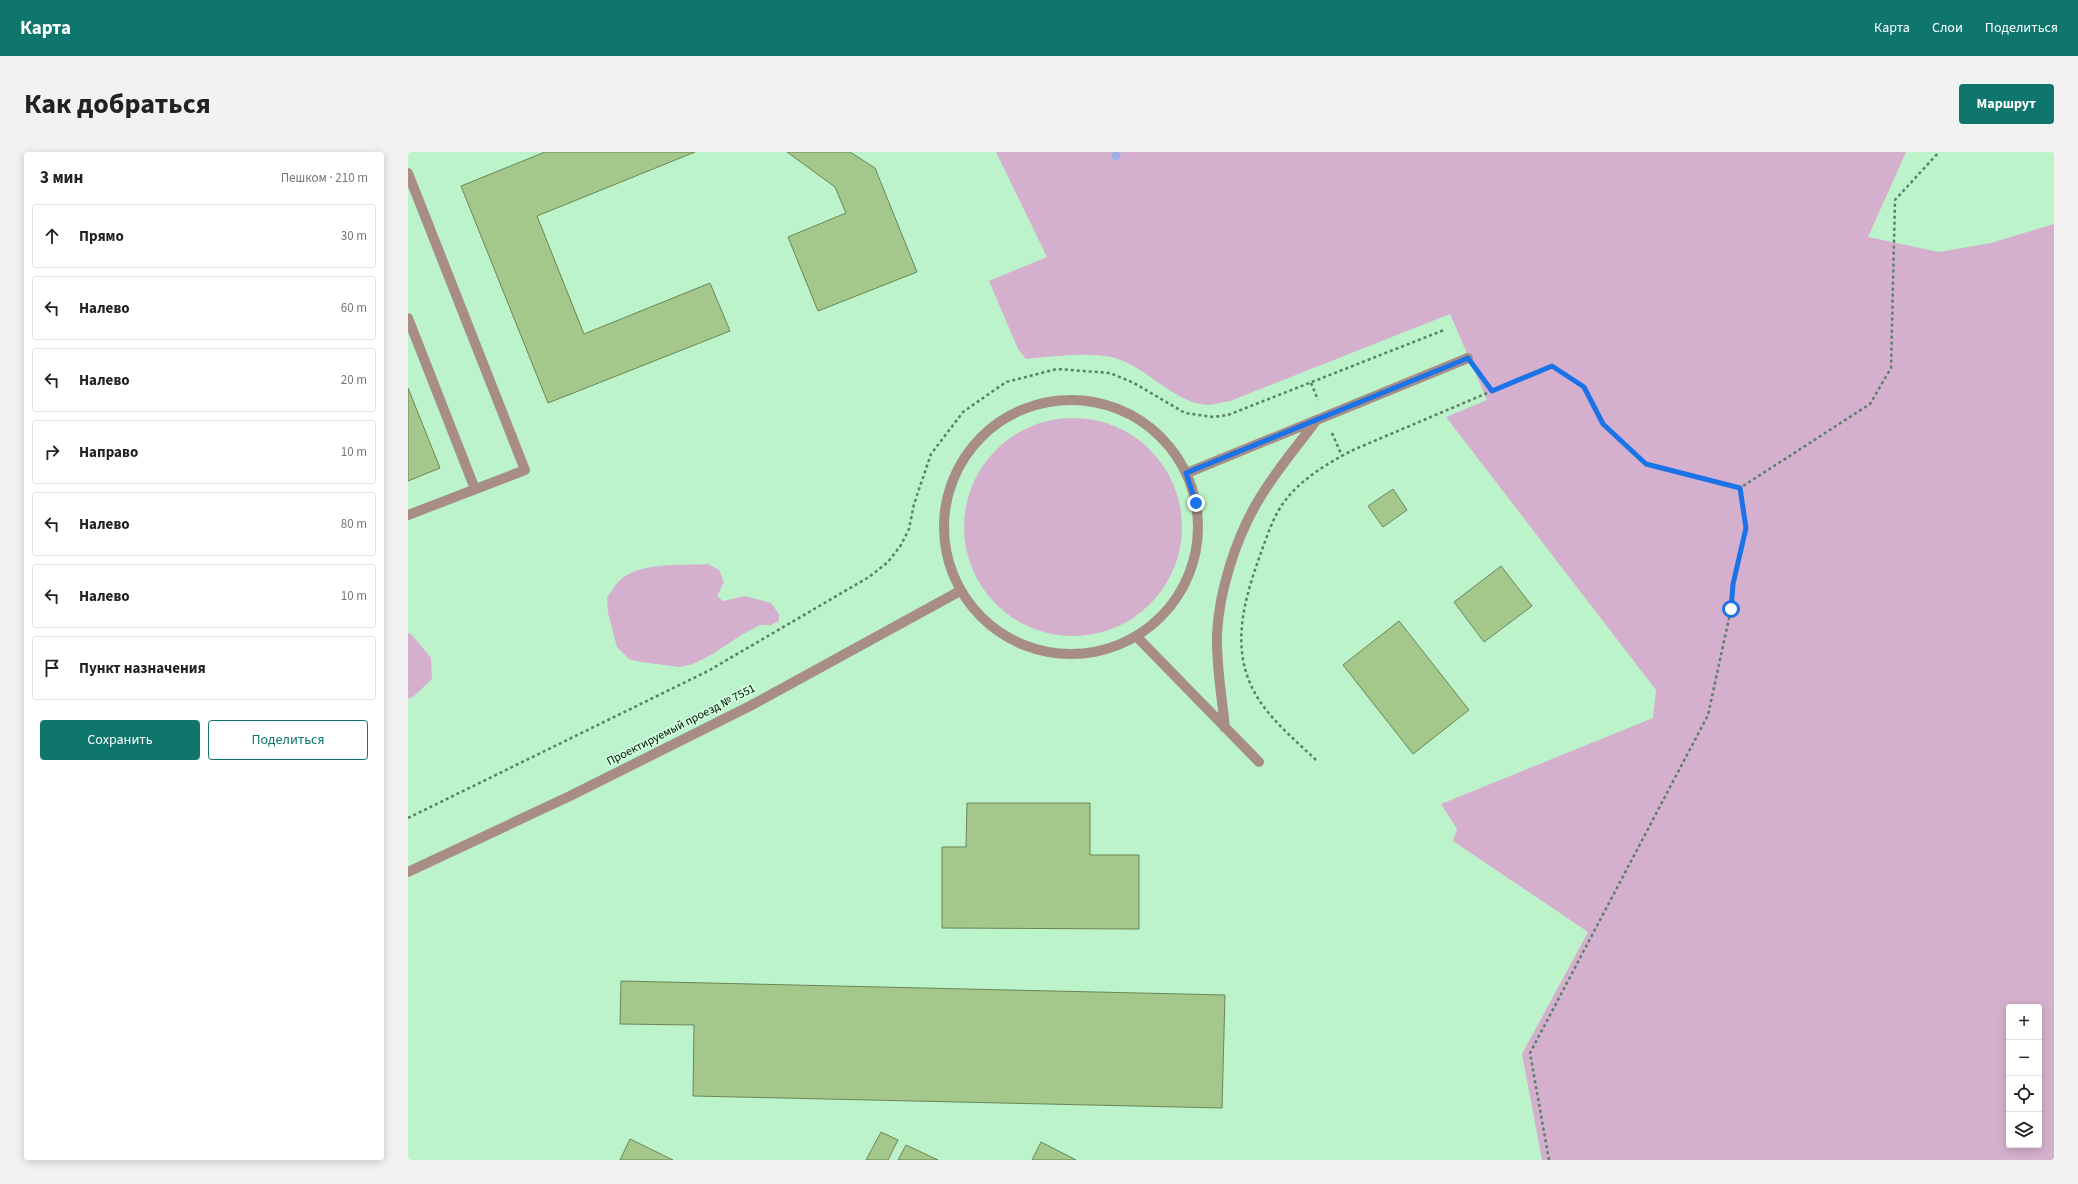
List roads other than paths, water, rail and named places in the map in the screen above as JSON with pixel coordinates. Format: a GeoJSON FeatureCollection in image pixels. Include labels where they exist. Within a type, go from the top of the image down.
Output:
{"type":"FeatureCollection","features":[{"type":"Feature","properties":{"kind":"street"},"geometry":{"type":"LineString","coordinates":[[408,173],[525,470],[408,515]]}},
{"type":"Feature","properties":{"kind":"street"},"geometry":{"type":"LineString","coordinates":[[408,318],[475,489]]}},
{"type":"Feature","properties":{"kind":"street"},"geometry":{"type":"LineString","coordinates":[[1186,473],[1315,422],[1468,358]]}},
{"type":"Feature","properties":{"kind":"street"},"geometry":{"type":"LineString","coordinates":[[1065,399],[1103,403],[1137,418],[1166,442],[1186,473],[1196,503],[1198,534],[1193,564],[1180,593],[1161,617],[1137,637],[1106,650],[1072,655],[1039,651],[1008,638],[980,618],[960,591],[946,556],[943,519],[951,482],[969,449],[996,423],[1029,406],[1065,399]]}},
{"type":"Feature","properties":{"kind":"street"},"geometry":{"type":"LineString","coordinates":[[1225,728],[1218,662],[1217,635],[1224,589],[1248,519],[1272,480],[1315,422]]}},
{"type":"Feature","properties":{"kind":"street","name":"Проектируемый проезд № 7551"},"geometry":{"type":"LineString","coordinates":[[408,872],[563,799],[750,706],[960,591]]}},
{"type":"Feature","properties":{"kind":"street"},"geometry":{"type":"LineString","coordinates":[[1137,637],[1259,762]]}},
{"type":"Feature","properties":{"kind":"waterway"},"geometry":{"type":"LineString","coordinates":[[1116,156],[1117,152]]}}]}
